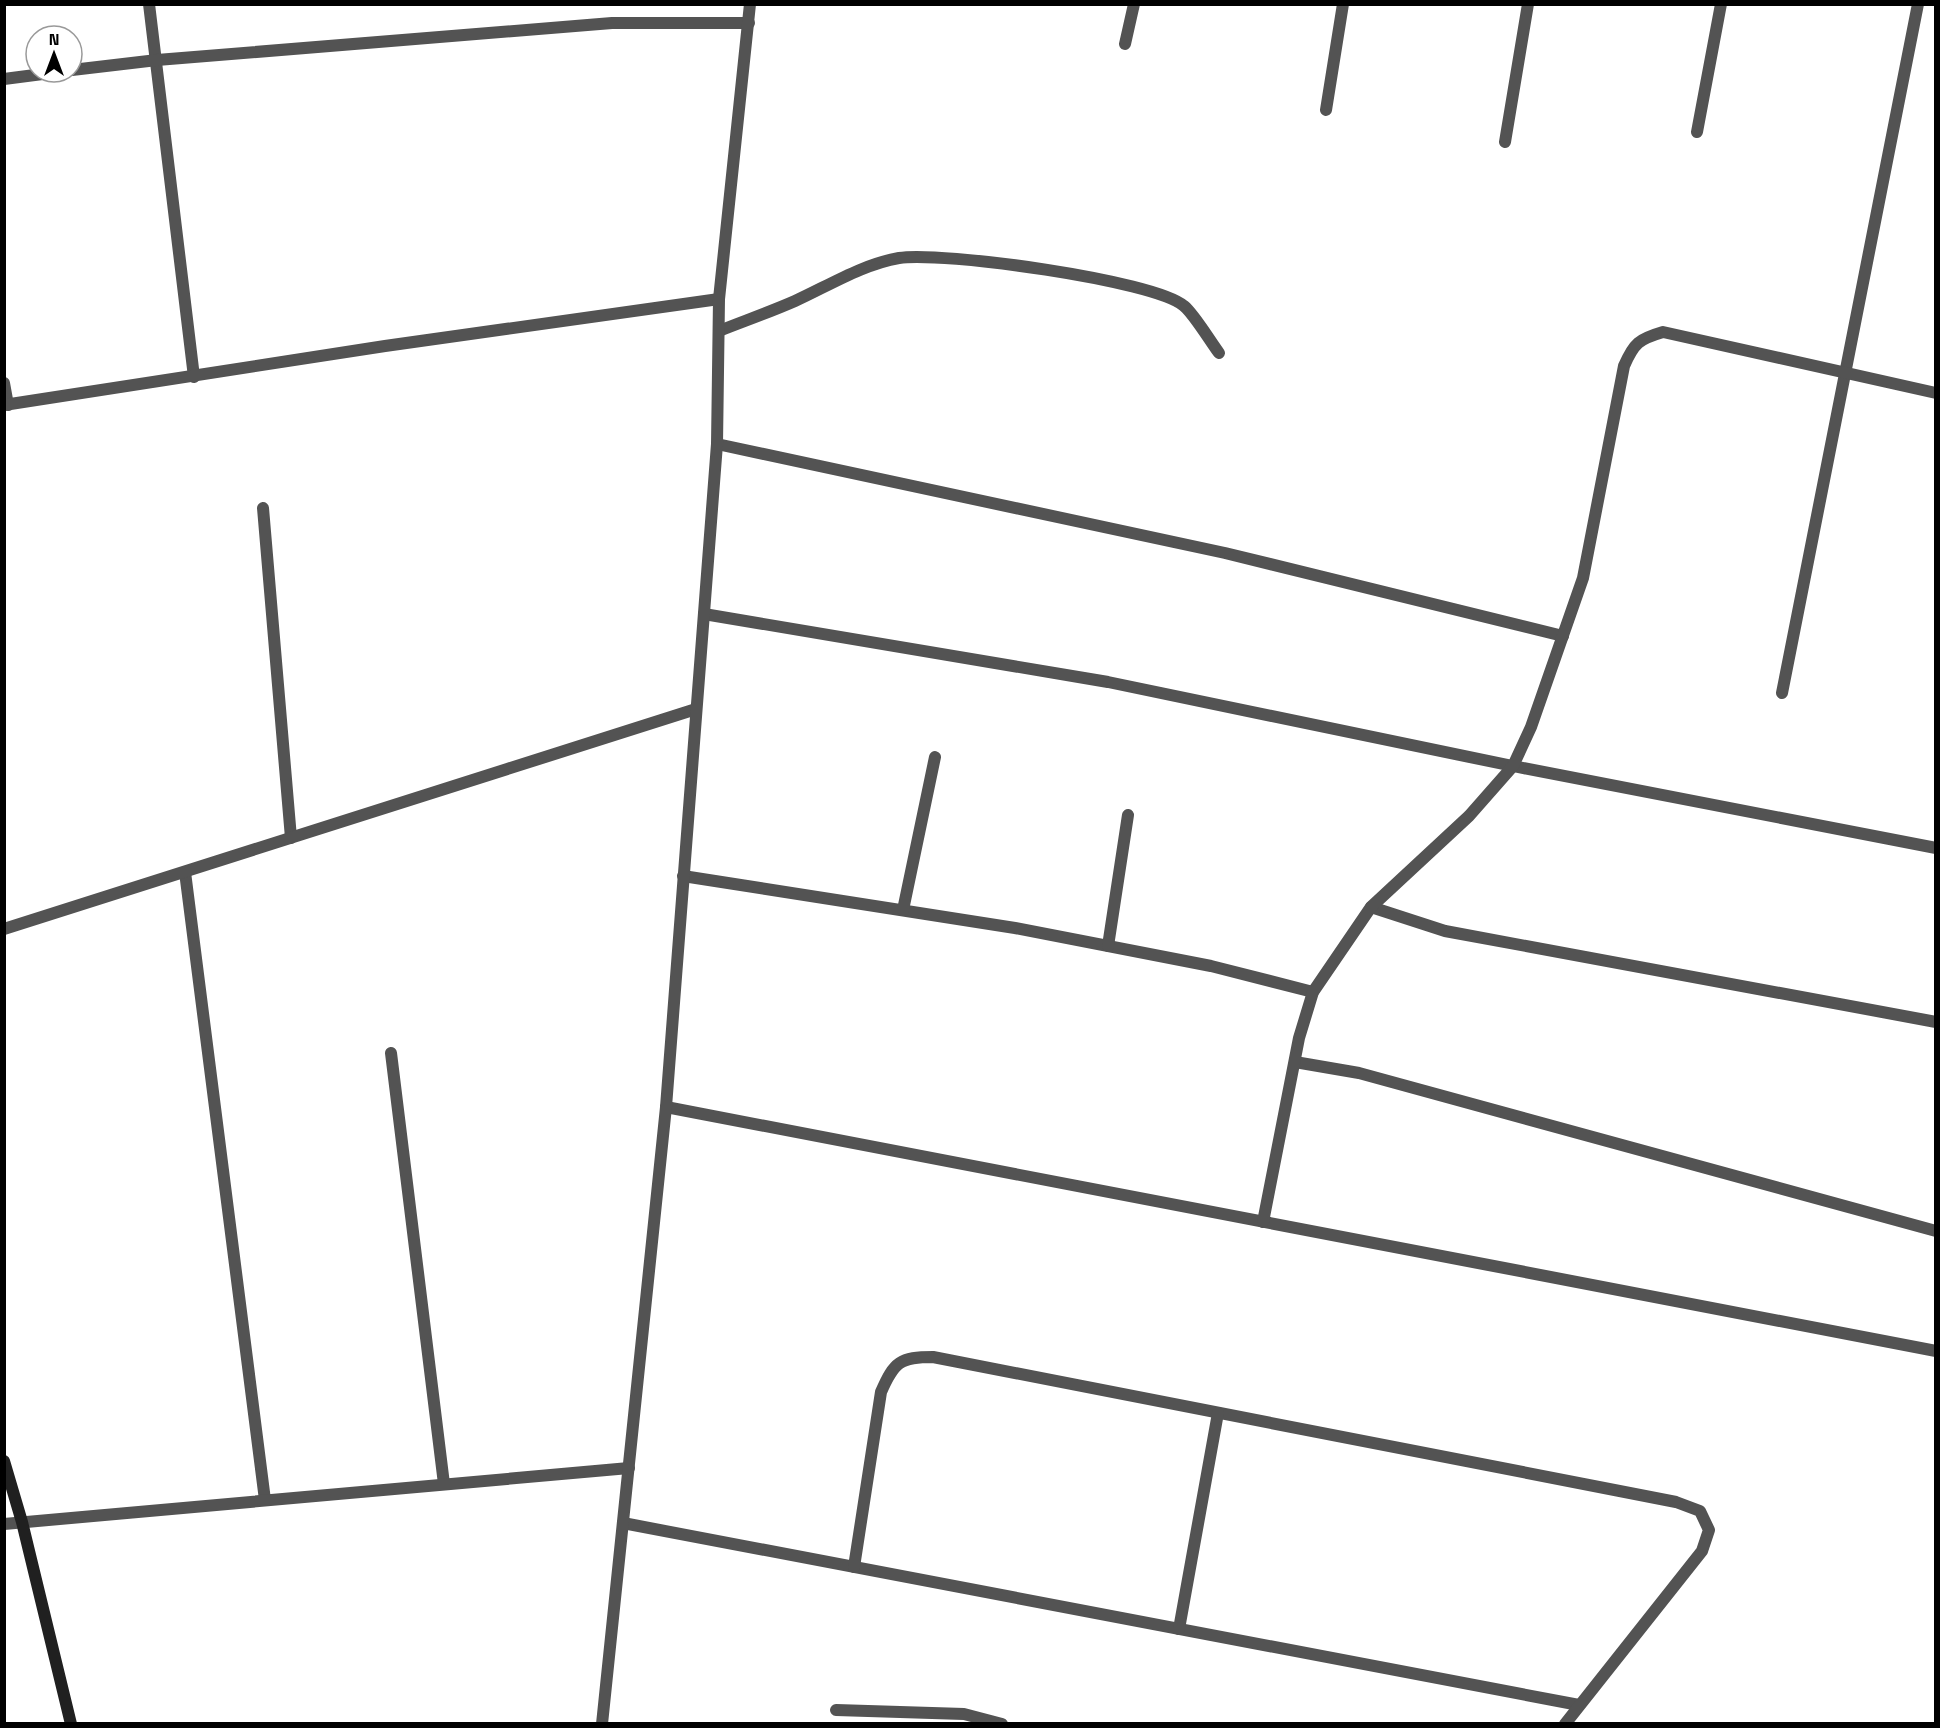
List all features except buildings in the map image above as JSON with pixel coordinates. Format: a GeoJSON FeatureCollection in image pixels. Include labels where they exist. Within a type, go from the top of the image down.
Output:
{"type":"FeatureCollection","features":[{"type":"Feature","properties":{"kind":"main road"},"geometry":{"type":"LineString","coordinates":[[4,1461],[22,1522],[71,1724]]}},
{"type":"Feature","properties":{"kind":"street"},"geometry":{"type":"LineString","coordinates":[[149,4],[194,377]]}},
{"type":"Feature","properties":{"kind":"street"},"geometry":{"type":"LineString","coordinates":[[602,1724],[666,1107],[717,444],[719,299],[750,4]]}},
{"type":"Feature","properties":{"kind":"street"},"geometry":{"type":"LineString","coordinates":[[1125,44],[1134,4]]}},
{"type":"Feature","properties":{"kind":"street"},"geometry":{"type":"LineString","coordinates":[[1326,110],[1343,4]]}},
{"type":"Feature","properties":{"kind":"street"},"geometry":{"type":"LineString","coordinates":[[1505,142],[1528,4]]}},
{"type":"Feature","properties":{"kind":"street"},"geometry":{"type":"LineString","coordinates":[[1697,132],[1720,4]]}},
{"type":"Feature","properties":{"kind":"street"},"geometry":{"type":"LineString","coordinates":[[1782,693],[1918,4]]}},
{"type":"Feature","properties":{"kind":"street"},"geometry":{"type":"LineString","coordinates":[[84,69],[157,60],[612,23],[749,23]]}},
{"type":"Feature","properties":{"kind":"street"},"geometry":{"type":"LineString","coordinates":[[4,79],[24,76]]}},
{"type":"Feature","properties":{"kind":"street"},"geometry":{"type":"LineString","coordinates":[[718,331],[793,302],[876,264],[900,258],[941,257],[1078,275],[1158,293],[1184,305],[1219,353]]}},
{"type":"Feature","properties":{"kind":"street"},"geometry":{"type":"LineString","coordinates":[[4,383],[6,405],[386,346],[719,299]]}},
{"type":"Feature","properties":{"kind":"street"},"geometry":{"type":"LineString","coordinates":[[1263,1222],[1299,1038],[1313,992],[1371,907],[1469,816],[1514,766],[1531,727],[1583,578],[1624,366],[1632,347],[1647,337],[1663,332],[1935,393]]}},
{"type":"Feature","properties":{"kind":"street"},"geometry":{"type":"LineString","coordinates":[[717,444],[1225,553],[1563,636]]}},
{"type":"Feature","properties":{"kind":"street"},"geometry":{"type":"LineString","coordinates":[[263,508],[291,838]]}},
{"type":"Feature","properties":{"kind":"street"},"geometry":{"type":"LineString","coordinates":[[704,614],[1108,682],[1514,766],[1935,848]]}},
{"type":"Feature","properties":{"kind":"street"},"geometry":{"type":"LineString","coordinates":[[4,929],[696,709]]}},
{"type":"Feature","properties":{"kind":"street"},"geometry":{"type":"LineString","coordinates":[[903,910],[935,757]]}},
{"type":"Feature","properties":{"kind":"street"},"geometry":{"type":"LineString","coordinates":[[1108,946],[1128,815]]}},
{"type":"Feature","properties":{"kind":"street"},"geometry":{"type":"LineString","coordinates":[[185,872],[265,1500]]}},
{"type":"Feature","properties":{"kind":"street"},"geometry":{"type":"LineString","coordinates":[[683,876],[1015,928],[1211,966],[1313,992]]}},
{"type":"Feature","properties":{"kind":"street"},"geometry":{"type":"LineString","coordinates":[[1371,907],[1445,931],[1935,1022]]}},
{"type":"Feature","properties":{"kind":"street"},"geometry":{"type":"LineString","coordinates":[[391,1053],[444,1484]]}},
{"type":"Feature","properties":{"kind":"street"},"geometry":{"type":"LineString","coordinates":[[1295,1062],[1359,1073],[1935,1231]]}},
{"type":"Feature","properties":{"kind":"street"},"geometry":{"type":"LineString","coordinates":[[666,1107],[1935,1351]]}},
{"type":"Feature","properties":{"kind":"street"},"geometry":{"type":"LineString","coordinates":[[854,1567],[881,1392],[890,1371],[909,1357],[933,1357],[1676,1502],[1700,1511],[1709,1530],[1702,1551],[1565,1724]]}},
{"type":"Feature","properties":{"kind":"street"},"geometry":{"type":"LineString","coordinates":[[1179,1629],[1218,1413]]}},
{"type":"Feature","properties":{"kind":"street"},"geometry":{"type":"LineString","coordinates":[[4,1524],[628,1468]]}},
{"type":"Feature","properties":{"kind":"street"},"geometry":{"type":"LineString","coordinates":[[623,1523],[1579,1705]]}},
{"type":"Feature","properties":{"kind":"street"},"geometry":{"type":"LineString","coordinates":[[836,1710],[964,1714],[1002,1724]]}}]}
